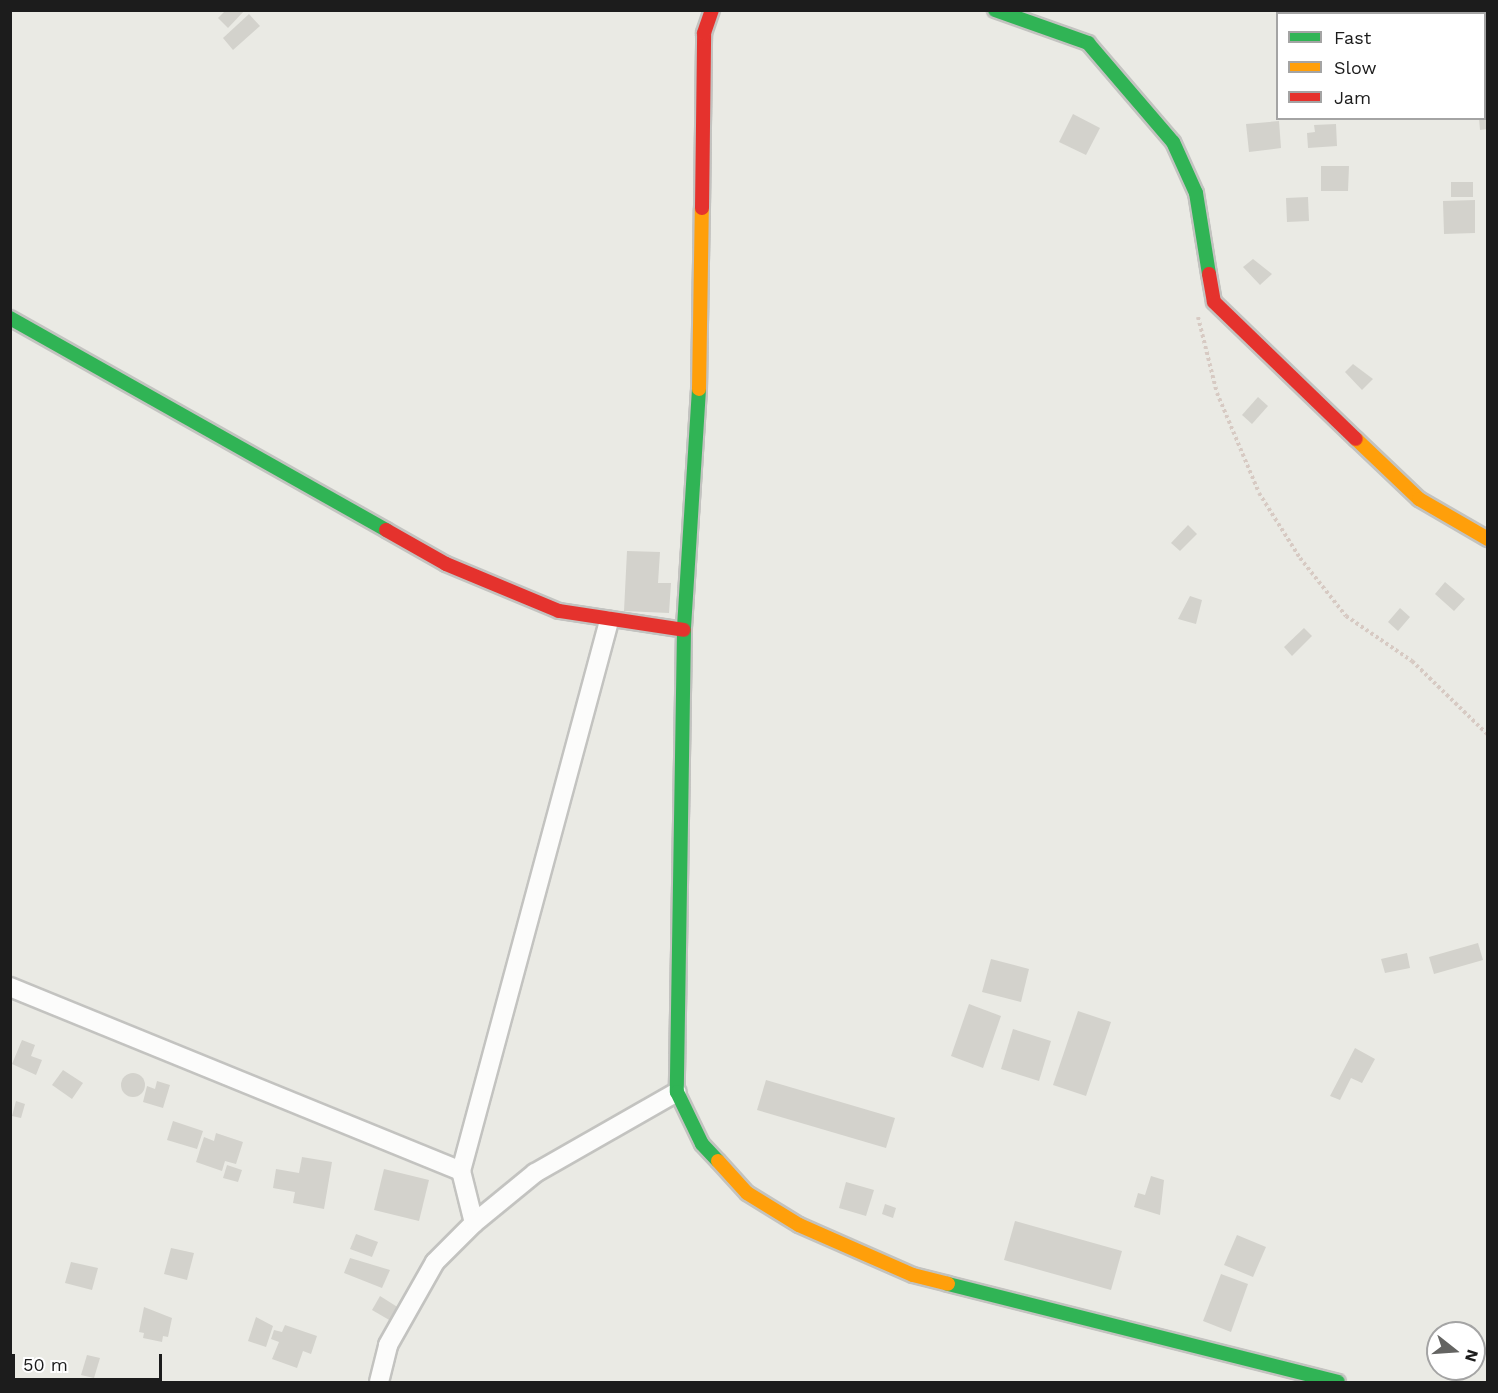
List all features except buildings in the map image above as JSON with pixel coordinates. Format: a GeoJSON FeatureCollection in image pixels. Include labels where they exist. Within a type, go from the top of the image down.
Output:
{"type":"FeatureCollection","features":[{"type":"Feature","properties":{"kind":"street"},"geometry":{"type":"LineString","coordinates":[[712,10],[704,33],[699,404],[684,630],[677,1092],[702,1144],[747,1193],[799,1226],[913,1275],[1338,1383]]}},
{"type":"Feature","properties":{"kind":"street"},"geometry":{"type":"LineString","coordinates":[[995,10],[1088,44],[1117,75],[1173,142],[1196,193],[1214,303],[1419,499],[1488,539]]}},
{"type":"Feature","properties":{"kind":"street"},"geometry":{"type":"LineString","coordinates":[[10,318],[446,564],[559,611],[609,621],[684,630]]}},
{"type":"Feature","properties":{"kind":"street"},"geometry":{"type":"LineString","coordinates":[[474,1223],[460,1171],[609,621]]}},
{"type":"Feature","properties":{"kind":"street"},"geometry":{"type":"LineString","coordinates":[[10,987],[460,1171]]}},
{"type":"Feature","properties":{"kind":"street"},"geometry":{"type":"LineString","coordinates":[[379,1383],[388,1345],[435,1262],[474,1223],[535,1173],[677,1092]]}},
{"type":"Feature","properties":{"kind":"path"},"geometry":{"type":"LineString","coordinates":[[1195,304],[1217,393],[1259,494],[1300,558],[1346,616],[1412,662],[1488,735]]}},
{"type":"Feature","properties":{"kind":"traffic: fast"},"geometry":{"type":"LineString","coordinates":[[995,10],[1088,43],[1173,142],[1196,193],[1209,274]]}},
{"type":"Feature","properties":{"kind":"traffic: fast"},"geometry":{"type":"LineString","coordinates":[[10,318],[386,530]]}},
{"type":"Feature","properties":{"kind":"traffic: fast"},"geometry":{"type":"LineString","coordinates":[[699,389],[684,630],[677,1092],[702,1144],[718,1161]]}},
{"type":"Feature","properties":{"kind":"traffic: fast"},"geometry":{"type":"LineString","coordinates":[[948,1284],[1338,1382]]}},
{"type":"Feature","properties":{"kind":"traffic: slow"},"geometry":{"type":"LineString","coordinates":[[699,389],[702,208]]}},
{"type":"Feature","properties":{"kind":"traffic: slow"},"geometry":{"type":"LineString","coordinates":[[1356,439],[1419,499],[1488,539]]}},
{"type":"Feature","properties":{"kind":"traffic: slow"},"geometry":{"type":"LineString","coordinates":[[718,1161],[747,1193],[799,1225],[913,1275],[948,1284]]}},
{"type":"Feature","properties":{"kind":"traffic: jam"},"geometry":{"type":"LineString","coordinates":[[702,208],[704,33],[712,10]]}},
{"type":"Feature","properties":{"kind":"traffic: jam"},"geometry":{"type":"LineString","coordinates":[[1209,274],[1214,302],[1356,439]]}},
{"type":"Feature","properties":{"kind":"traffic: jam"},"geometry":{"type":"LineString","coordinates":[[386,530],[446,564],[559,611],[684,630]]}}]}
